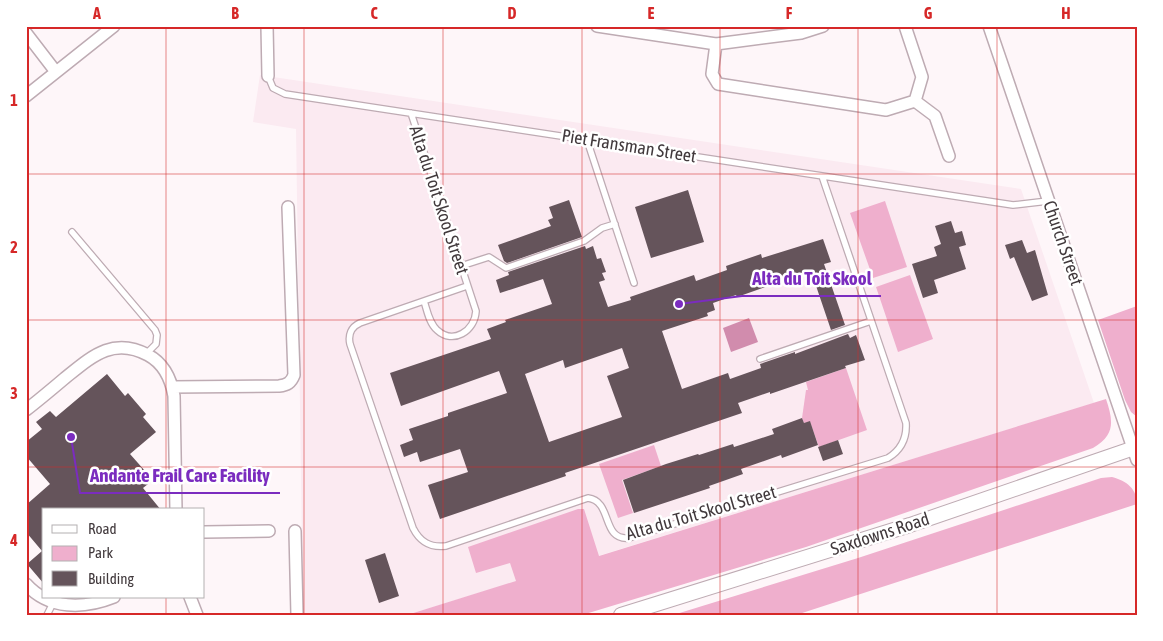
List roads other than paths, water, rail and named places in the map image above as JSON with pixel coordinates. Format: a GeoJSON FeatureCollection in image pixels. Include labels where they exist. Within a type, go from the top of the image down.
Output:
{"type":"FeatureCollection","features":[{"type":"Feature","properties":{"kind":"street"},"geometry":{"type":"LineString","coordinates":[[26,96],[114,26]]}},
{"type":"Feature","properties":{"kind":"street","name":"Piet Fransman Street"},"geometry":{"type":"LineString","coordinates":[[267,26],[268,76]]}},
{"type":"Feature","properties":{"kind":"street"},"geometry":{"type":"LineString","coordinates":[[598,26],[716,44],[801,33],[823,26]]}},
{"type":"Feature","properties":{"kind":"street"},"geometry":{"type":"LineString","coordinates":[[905,26],[922,77],[915,101]]}},
{"type":"Feature","properties":{"kind":"street","name":"Church Street"},"geometry":{"type":"LineString","coordinates":[[989,26],[1135,452]]}},
{"type":"Feature","properties":{"kind":"street"},"geometry":{"type":"LineString","coordinates":[[26,33],[56,72]]}},
{"type":"Feature","properties":{"kind":"street"},"geometry":{"type":"LineString","coordinates":[[716,44],[712,74],[715,81],[723,86],[886,110],[915,101]]}},
{"type":"Feature","properties":{"kind":"street"},"geometry":{"type":"LineString","coordinates":[[915,101],[935,116],[949,156]]}},
{"type":"Feature","properties":{"kind":"street"},"geometry":{"type":"LineString","coordinates":[[172,387],[278,386],[286,385],[292,379],[294,375],[288,207]]}},
{"type":"Feature","properties":{"kind":"street"},"geometry":{"type":"LineString","coordinates":[[26,410],[98,353],[118,348],[129,348],[153,358],[165,371],[174,396],[176,508]]}},
{"type":"Feature","properties":{"kind":"street","name":"Saxdowns Road"},"geometry":{"type":"LineString","coordinates":[[621,615],[910,525],[1135,452]]}},
{"type":"Feature","properties":{"kind":"street"},"geometry":{"type":"LineString","coordinates":[[295,530],[297,615]]}},
{"type":"Feature","properties":{"kind":"street"},"geometry":{"type":"LineString","coordinates":[[205,532],[268,531]]}},
{"type":"Feature","properties":{"kind":"street"},"geometry":{"type":"LineString","coordinates":[[26,584],[36,594],[42,597]]}},
{"type":"Feature","properties":{"kind":"street"},"geometry":{"type":"LineString","coordinates":[[44,598],[53,602],[74,606],[99,603],[112,598]]}},
{"type":"Feature","properties":{"kind":"street"},"geometry":{"type":"LineString","coordinates":[[190,598],[197,615]]}},
{"type":"Feature","properties":{"kind":"lane","name":"Piet Fransman Street"},"geometry":{"type":"LineString","coordinates":[[268,76],[273,88],[285,94],[1013,205],[1048,201]]}},
{"type":"Feature","properties":{"kind":"lane","name":"Alta du Toit Skool Street"},"geometry":{"type":"LineString","coordinates":[[411,113],[476,311],[475,317],[470,328],[460,334],[448,335],[436,329],[432,324],[424,301]]}},
{"type":"Feature","properties":{"kind":"lane"},"geometry":{"type":"LineString","coordinates":[[587,140],[634,283]]}},
{"type":"Feature","properties":{"kind":"lane","name":"Alta du Toit Skool Street"},"geometry":{"type":"LineString","coordinates":[[468,286],[356,325],[351,330],[349,339],[413,528],[425,543],[439,547],[446,546],[588,498],[596,500],[602,506],[614,534],[621,538],[628,538],[888,458],[900,448],[904,441],[906,429],[822,176]]}},
{"type":"Feature","properties":{"kind":"lane"},"geometry":{"type":"LineString","coordinates":[[461,266],[489,257],[506,268],[584,241],[602,228],[615,224]]}},
{"type":"Feature","properties":{"kind":"lane"},"geometry":{"type":"LineString","coordinates":[[72,232],[155,330],[157,335],[156,344],[146,354]]}},
{"type":"Feature","properties":{"kind":"lane"},"geometry":{"type":"LineString","coordinates":[[760,359],[871,321]]}},
{"type":"Feature","properties":{"kind":"lane"},"geometry":{"type":"LineString","coordinates":[[47,615],[53,602]]}},
{"type":"Feature","properties":{"kind":"place","name":"Alta du Toit Skool"},"geometry":{"type":"Point","coordinates":[679,304]}},
{"type":"Feature","properties":{"kind":"place","name":"Andante Frail Care Facility"},"geometry":{"type":"Point","coordinates":[71,437]}}]}
